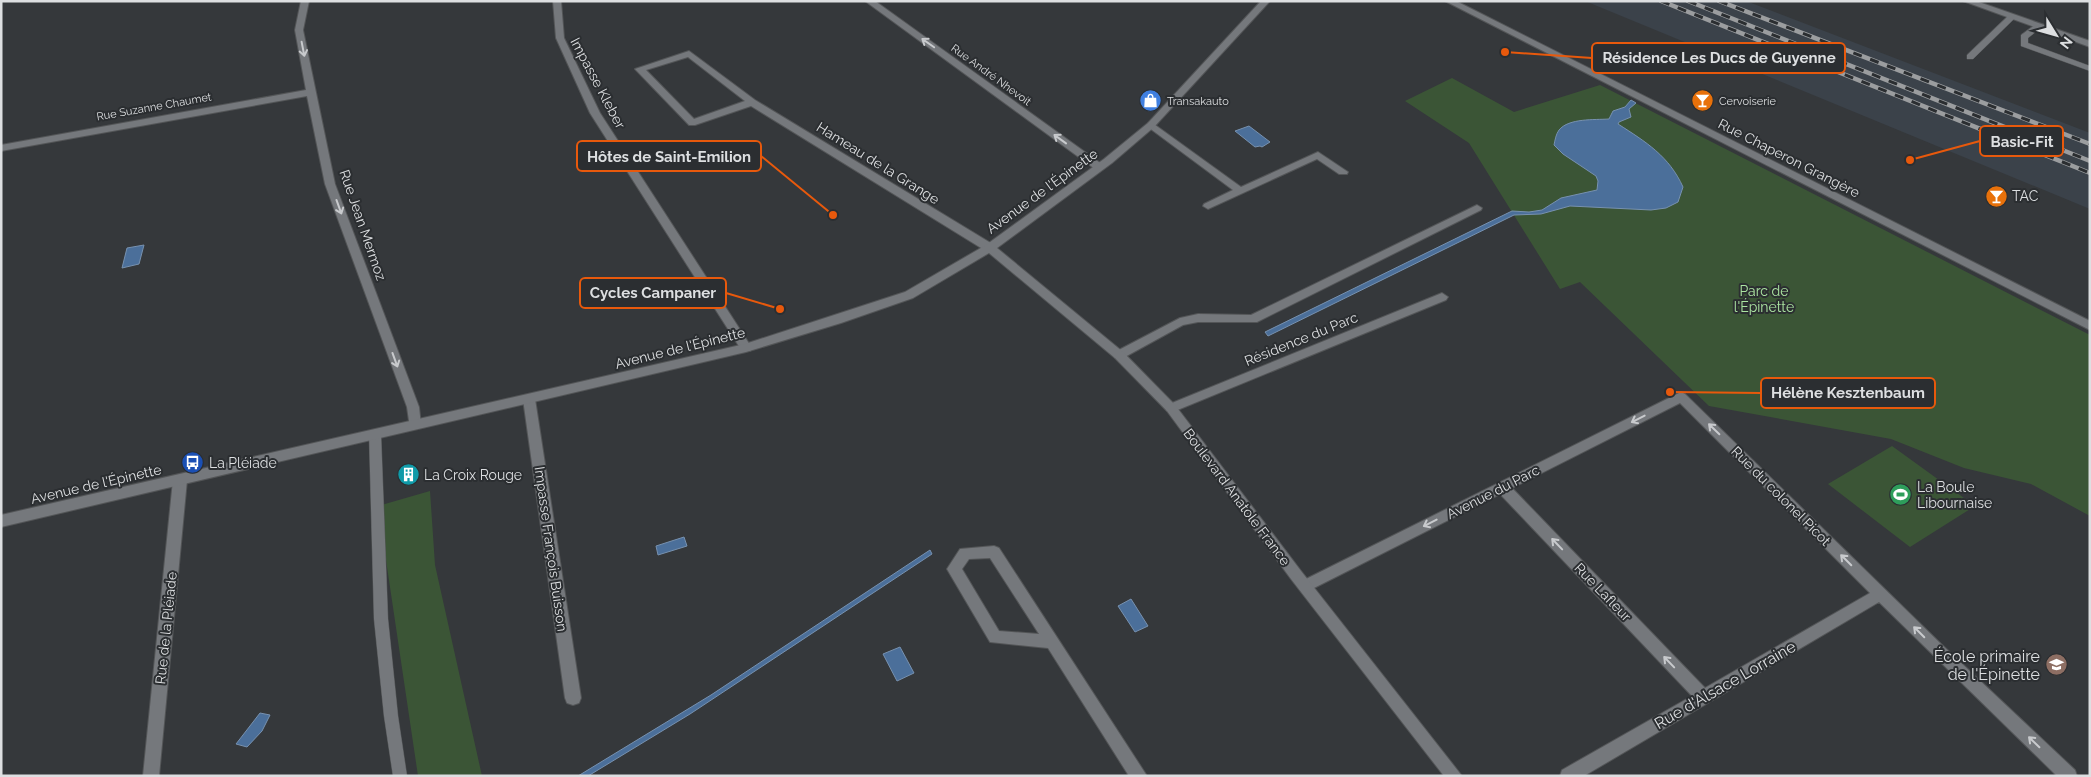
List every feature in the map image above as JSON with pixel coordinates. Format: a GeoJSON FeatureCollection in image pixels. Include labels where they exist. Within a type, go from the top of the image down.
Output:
{"type":"FeatureCollection","features":[{"type":"Feature","properties":{"kind":"street","name":"Rue Jean Mermoz"},"geometry":{"type":"LineString","coordinates":[[305,1],[299,30],[330,184],[413,407],[414,425]]}},
{"type":"Feature","properties":{"kind":"street","name":"Impasse Kleber"},"geometry":{"type":"LineString","coordinates":[[557,1],[560,38],[595,113],[746,348]]}},
{"type":"Feature","properties":{"kind":"street","name":"Rue André Nhevoit"},"geometry":{"type":"LineString","coordinates":[[869,1],[1099,167]]}},
{"type":"Feature","properties":{"kind":"street","name":"Avenue de l'Épinette"},"geometry":{"type":"LineString","coordinates":[[1,521],[746,348],[837,320],[909,294],[990,248],[1099,167],[1151,125],[1266,1]]}},
{"type":"Feature","properties":{"kind":"street","name":"Rue Chaperon Grangère"},"geometry":{"type":"LineString","coordinates":[[1449,1],[2090,326]]}},
{"type":"Feature","properties":{"kind":"street"},"geometry":{"type":"LineString","coordinates":[[1968,1],[2090,44]]}},
{"type":"Feature","properties":{"kind":"street","name":"Hameau de la Grange"},"geometry":{"type":"LineString","coordinates":[[752,102],[692,123],[640,69],[689,54],[752,102],[990,248]]}},
{"type":"Feature","properties":{"kind":"street","name":"Rue Suzanne Chaumet"},"geometry":{"type":"LineString","coordinates":[[1,148],[312,92]]}},
{"type":"Feature","properties":{"kind":"street"},"geometry":{"type":"LineString","coordinates":[[1151,125],[1240,191]]}},
{"type":"Feature","properties":{"kind":"street"},"geometry":{"type":"LineString","coordinates":[[1208,206],[1318,155],[1343,172]]}},
{"type":"Feature","properties":{"kind":"street"},"geometry":{"type":"LineString","coordinates":[[1119,355],[1180,322],[1198,318],[1253,319],[1477,208]]}},
{"type":"Feature","properties":{"kind":"street","name":"Boulevard Anatole France"},"geometry":{"type":"LineString","coordinates":[[990,248],[1119,355],[1170,408],[1305,586],[1454,776]]}},
{"type":"Feature","properties":{"kind":"street","name":"Résidence du Parc"},"geometry":{"type":"LineString","coordinates":[[1170,408],[1442,297]]}},
{"type":"Feature","properties":{"kind":"street","name":"Avenue du Parc"},"geometry":{"type":"LineString","coordinates":[[1305,586],[1682,397]]}},
{"type":"Feature","properties":{"kind":"street","name":"Rue du colonel Picot"},"geometry":{"type":"LineString","coordinates":[[1682,397],[1881,594]]}},
{"type":"Feature","properties":{"kind":"street","name":"Impasse François Buisson"},"geometry":{"type":"LineString","coordinates":[[529,399],[573,698]]}},
{"type":"Feature","properties":{"kind":"street","name":"Rue de la Pléiade"},"geometry":{"type":"LineString","coordinates":[[151,776],[180,480]]}},
{"type":"Feature","properties":{"kind":"street","name":"Rue Lafleur"},"geometry":{"type":"LineString","coordinates":[[1502,487],[1703,697]]}},
{"type":"Feature","properties":{"kind":"street"},"geometry":{"type":"LineString","coordinates":[[1051,642],[995,637],[954,569],[965,553],[994,552],[1139,776]]}},
{"type":"Feature","properties":{"kind":"street"},"geometry":{"type":"LineString","coordinates":[[1881,594],[2069,776]]}},
{"type":"Feature","properties":{"kind":"street","name":"Rue d'Alsace Lorraine"},"geometry":{"type":"LineString","coordinates":[[1568,776],[1881,594]]}},
{"type":"Feature","properties":{"kind":"lane"},"geometry":{"type":"LineString","coordinates":[[1970,57],[2012,17]]}},
{"type":"Feature","properties":{"kind":"lane"},"geometry":{"type":"LineString","coordinates":[[2039,26],[2024,37],[2024,44],[2090,69]]}},
{"type":"Feature","properties":{"kind":"lane"},"geometry":{"type":"LineString","coordinates":[[375,434],[381,619],[391,716],[400,776]]}},
{"type":"Feature","properties":{"kind":"shaded area"},"geometry":{"type":"Polygon","coordinates":[[[1585,1],[1746,1],[2090,133],[2090,209],[1585,1]]]}},
{"type":"Feature","properties":{"kind":"green space","name":"Parc de l'Épinette"},"geometry":{"type":"Polygon","coordinates":[[[1452,78],[1514,112],[1600,85],[2090,335],[2090,516],[2031,484],[1964,468],[1891,439],[1709,406],[1580,282],[1560,289],[1469,143],[1405,101],[1452,78]]]}},
{"type":"Feature","properties":{"kind":"green space","name":"La Boule Libournaise"},"geometry":{"type":"Polygon","coordinates":[[[1892,446],[1975,506],[1910,547],[1828,484],[1892,446]]]}},
{"type":"Feature","properties":{"kind":"green space"},"geometry":{"type":"Polygon","coordinates":[[[430,491],[435,565],[482,776],[418,776],[378,506],[430,491]]]}},
{"type":"Feature","properties":{"kind":"water"},"geometry":{"type":"Polygon","coordinates":[[[1631,100],[1636,103],[1629,109],[1631,117],[1618,124],[1656,151],[1671,167],[1683,187],[1678,202],[1666,208],[1651,210],[1570,206],[1541,214],[1514,215],[1268,336],[1265,332],[1512,211],[1529,212],[1542,210],[1561,198],[1597,190],[1598,181],[1596,176],[1563,154],[1554,145],[1556,135],[1563,126],[1569,123],[1582,120],[1609,119],[1613,111],[1625,107],[1631,100]]]}},
{"type":"Feature","properties":{"kind":"water"},"geometry":{"type":"Polygon","coordinates":[[[1249,126],[1270,142],[1262,147],[1255,147],[1235,131],[1249,126]]]}},
{"type":"Feature","properties":{"kind":"water"},"geometry":{"type":"Polygon","coordinates":[[[144,245],[139,264],[122,268],[127,248],[144,245]]]}},
{"type":"Feature","properties":{"kind":"water"},"geometry":{"type":"Polygon","coordinates":[[[684,537],[687,546],[658,555],[656,546],[684,537]]]}},
{"type":"Feature","properties":{"kind":"water"},"geometry":{"type":"Polygon","coordinates":[[[930,550],[932,554],[690,714],[588,776],[578,776],[711,695],[930,550]]]}},
{"type":"Feature","properties":{"kind":"water"},"geometry":{"type":"Polygon","coordinates":[[[1131,599],[1148,626],[1135,632],[1118,606],[1131,599]]]}},
{"type":"Feature","properties":{"kind":"water"},"geometry":{"type":"Polygon","coordinates":[[[900,647],[914,673],[897,681],[883,654],[900,647]]]}},
{"type":"Feature","properties":{"kind":"water"},"geometry":{"type":"Polygon","coordinates":[[[260,713],[270,715],[262,731],[247,747],[236,744],[260,713]]]}},
{"type":"Feature","properties":{"kind":"railway"},"geometry":{"type":"LineString","coordinates":[[1661,1],[2090,173]]}},
{"type":"Feature","properties":{"kind":"railway"},"geometry":{"type":"LineString","coordinates":[[1688,1],[2090,161]]}},
{"type":"Feature","properties":{"kind":"railway"},"geometry":{"type":"LineString","coordinates":[[1719,1],[2090,144]]}},
{"type":"Feature","properties":{"kind":"place","name":"Résidence Les Ducs de Guyenne"},"geometry":{"type":"Point","coordinates":[1505,52]}},
{"type":"Feature","properties":{"kind":"place","name":"Transakauto"},"geometry":{"type":"Point","coordinates":[1151,101]}},
{"type":"Feature","properties":{"kind":"place","name":"Cervoiserie"},"geometry":{"type":"Point","coordinates":[1703,101]}},
{"type":"Feature","properties":{"kind":"place","name":"Basic-Fit"},"geometry":{"type":"Point","coordinates":[1910,160]}},
{"type":"Feature","properties":{"kind":"place","name":"TAC"},"geometry":{"type":"Point","coordinates":[1996,196]}},
{"type":"Feature","properties":{"kind":"place","name":"Hôtes de Saint-Emilion"},"geometry":{"type":"Point","coordinates":[833,215]}},
{"type":"Feature","properties":{"kind":"place","name":"Cycles Campaner"},"geometry":{"type":"Point","coordinates":[780,309]}},
{"type":"Feature","properties":{"kind":"place","name":"Hélène Kesztenbaum"},"geometry":{"type":"Point","coordinates":[1670,392]}},
{"type":"Feature","properties":{"kind":"place","name":"La Pléiade"},"geometry":{"type":"Point","coordinates":[193,463]}},
{"type":"Feature","properties":{"kind":"place","name":"La Croix Rouge"},"geometry":{"type":"Point","coordinates":[408,475]}},
{"type":"Feature","properties":{"kind":"place","name":"La Boule Libournaise"},"geometry":{"type":"Point","coordinates":[1901,495]}},
{"type":"Feature","properties":{"kind":"place","name":"École primaire de l'Épinette"},"geometry":{"type":"Point","coordinates":[2056,665]}}]}
